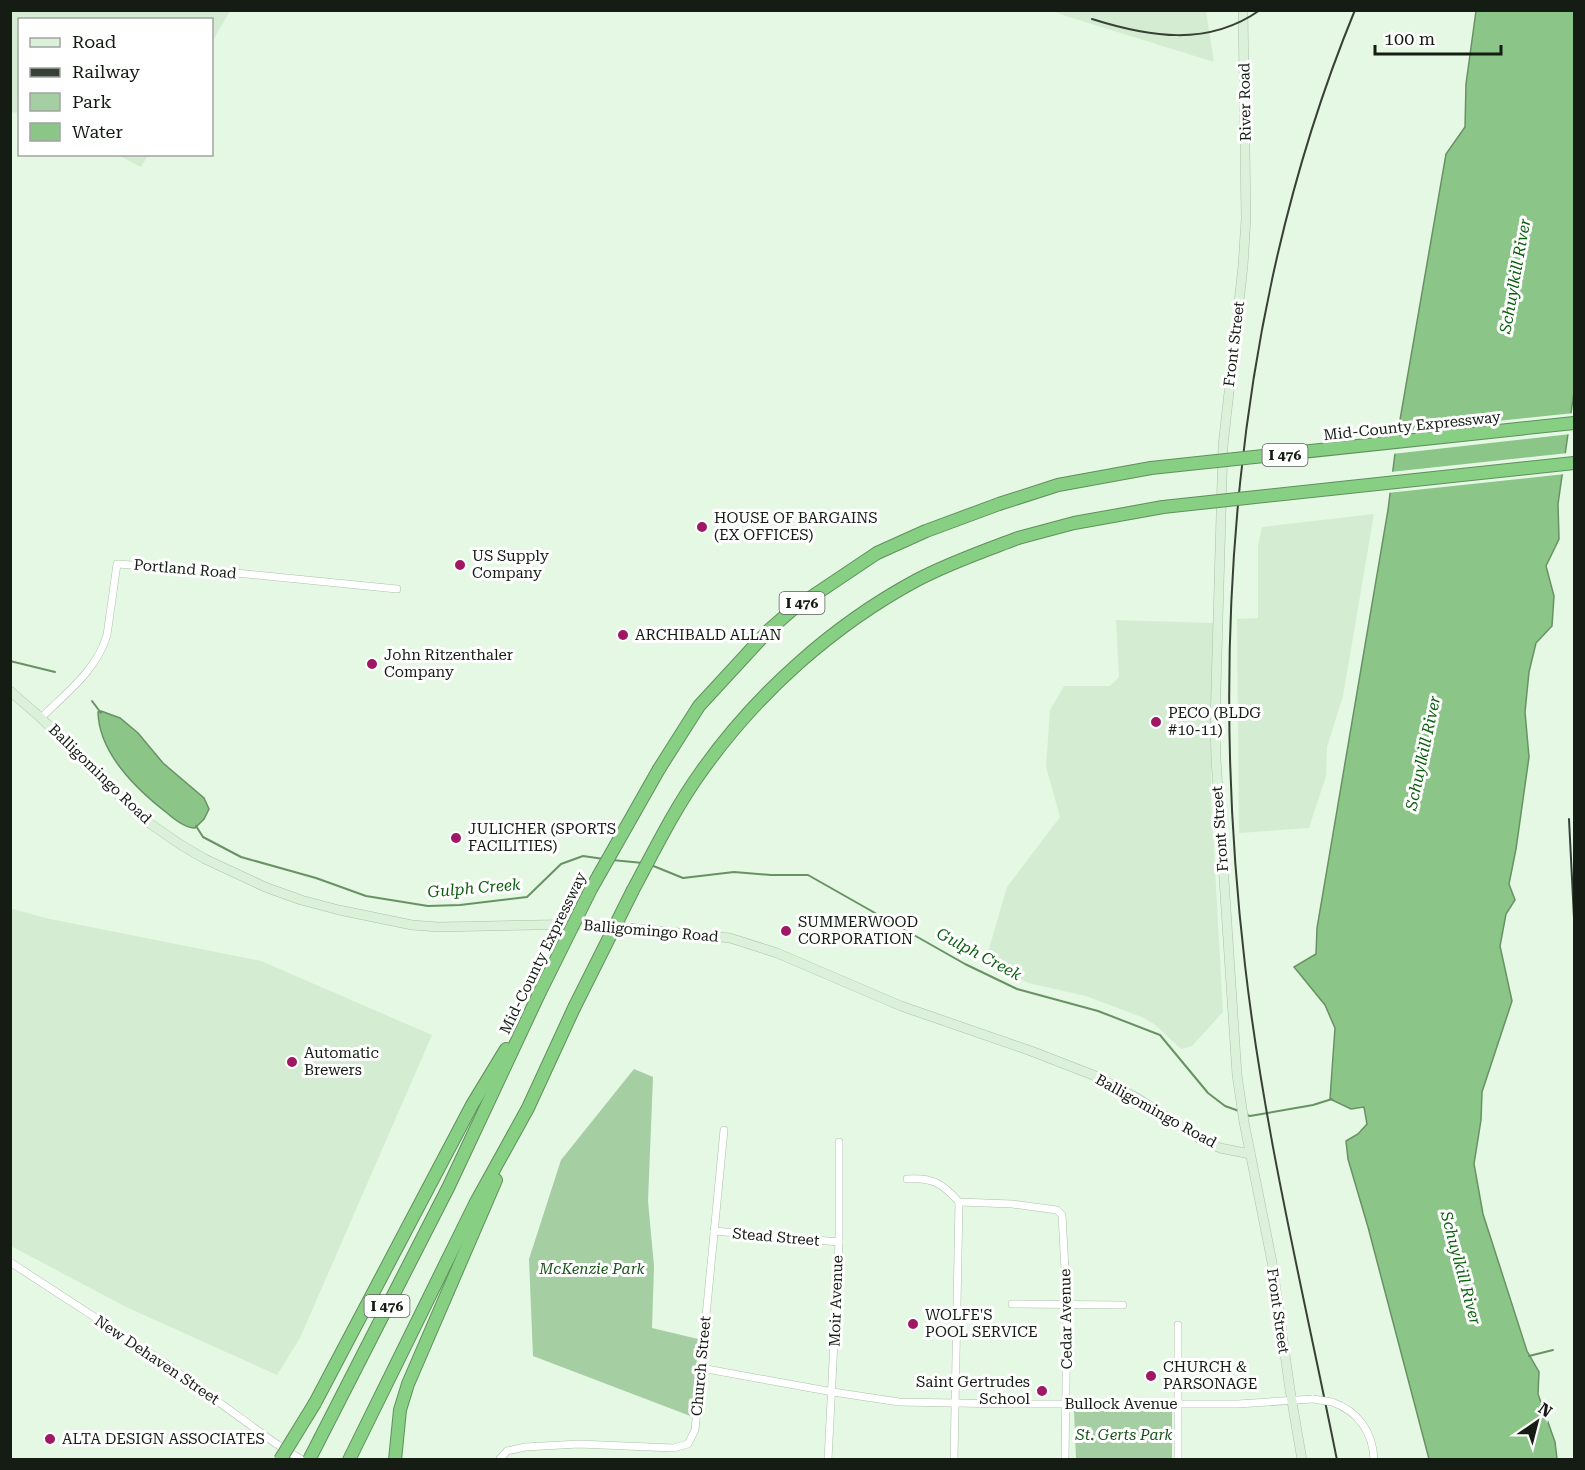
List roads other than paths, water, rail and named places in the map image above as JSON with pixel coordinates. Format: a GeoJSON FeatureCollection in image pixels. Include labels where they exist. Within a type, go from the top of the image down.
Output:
{"type":"FeatureCollection","features":[{"type":"Feature","properties":{"kind":"highway","name":"Mid-County Expressway"},"geometry":{"type":"LineString","coordinates":[[309,1460],[449,1186],[591,889],[658,769],[699,706],[769,630],[792,610],[877,553],[926,531],[1058,485],[1141,469],[1575,423]]}},
{"type":"Feature","properties":{"kind":"highway","name":"I 476"},"geometry":{"type":"LineString","coordinates":[[349,1460],[475,1204],[528,1108],[574,1008],[646,866],[700,772],[770,690],[823,644],[858,617],[916,581],[1017,538],[1074,523],[1163,507],[1575,463]]}},
{"type":"Feature","properties":{"kind":"highway"},"geometry":{"type":"LineString","coordinates":[[280,1460],[315,1404],[472,1105],[538,996]]}},
{"type":"Feature","properties":{"kind":"highway"},"geometry":{"type":"LineString","coordinates":[[395,1460],[397,1431],[408,1384],[528,1108]]}},
{"type":"Feature","properties":{"kind":"highway"},"geometry":{"type":"LineString","coordinates":[[397,1431],[401,1460]]}},
{"type":"Feature","properties":{"kind":"main road","name":"River Road"},"geometry":{"type":"LineString","coordinates":[[1243,10],[1246,194]]}},
{"type":"Feature","properties":{"kind":"main road","name":"Front Street"},"geometry":{"type":"LineString","coordinates":[[1246,194],[1243,267],[1223,446],[1215,723],[1234,1042],[1244,1122],[1273,1271],[1291,1401],[1302,1460]]}},
{"type":"Feature","properties":{"kind":"main road","name":"Balligomingo Road"},"geometry":{"type":"LineString","coordinates":[[10,691],[41,718],[142,818],[166,836],[205,859],[265,887],[339,910],[412,925],[439,927],[587,924],[730,938],[777,953],[902,1006],[1069,1065],[1123,1090],[1208,1143],[1250,1154]]}},
{"type":"Feature","properties":{"kind":"street","name":"Portland Road"},"geometry":{"type":"LineString","coordinates":[[41,718],[89,670],[104,647],[117,564],[206,570],[397,589]]}},
{"type":"Feature","properties":{"kind":"street","name":"Church Street"},"geometry":{"type":"LineString","coordinates":[[499,1460],[507,1451],[525,1447],[579,1444],[673,1448],[688,1444],[695,1430],[724,1130]]}},
{"type":"Feature","properties":{"kind":"street","name":"Moir Avenue"},"geometry":{"type":"LineString","coordinates":[[828,1460],[839,1242],[839,1142]]}},
{"type":"Feature","properties":{"kind":"street"},"geometry":{"type":"LineString","coordinates":[[907,1179],[922,1178],[933,1181],[945,1187],[959,1202],[954,1460]]}},
{"type":"Feature","properties":{"kind":"street","name":"Cedar Avenue"},"geometry":{"type":"LineString","coordinates":[[959,1202],[1012,1204],[1057,1210],[1062,1215],[1067,1306],[1065,1460]]}},
{"type":"Feature","properties":{"kind":"street","name":"Stead Street"},"geometry":{"type":"LineString","coordinates":[[714,1231],[839,1242]]}},
{"type":"Feature","properties":{"kind":"street","name":"New Dehaven Street"},"geometry":{"type":"LineString","coordinates":[[10,1262],[165,1363],[274,1443],[302,1460]]}},
{"type":"Feature","properties":{"kind":"street"},"geometry":{"type":"LineString","coordinates":[[1012,1304],[1123,1305]]}},
{"type":"Feature","properties":{"kind":"street"},"geometry":{"type":"LineString","coordinates":[[1178,1325],[1178,1460]]}},
{"type":"Feature","properties":{"kind":"street","name":"Bullock Avenue"},"geometry":{"type":"LineString","coordinates":[[701,1368],[833,1392],[899,1401],[1238,1404],[1313,1399],[1332,1402],[1349,1410],[1363,1424],[1370,1437],[1374,1460]]}},
{"type":"Feature","properties":{"kind":"water","name":"Schuylkill River"},"geometry":{"type":"Polygon","coordinates":[[[1476,11],[1574,11],[1574,392],[1558,504],[1559,539],[1546,566],[1554,596],[1552,626],[1536,643],[1529,672],[1525,712],[1529,757],[1509,884],[1515,900],[1506,914],[1500,946],[1512,1001],[1482,1092],[1481,1120],[1474,1164],[1483,1214],[1527,1351],[1539,1372],[1538,1394],[1555,1442],[1557,1459],[1429,1459],[1348,1159],[1346,1141],[1358,1134],[1367,1124],[1364,1107],[1351,1109],[1330,1099],[1335,1028],[1325,1005],[1294,967],[1316,954],[1317,928],[1388,510],[1397,437],[1446,154],[1465,127],[1466,84],[1476,11]]]}},
{"type":"Feature","properties":{"kind":"water"},"geometry":{"type":"Polygon","coordinates":[[[98,712],[120,718],[138,733],[163,763],[204,798],[209,809],[204,819],[195,828],[184,825],[173,818],[143,793],[121,769],[105,742],[98,712]]]}},
{"type":"Feature","properties":{"kind":"waterway","name":"Gulph Creek"},"geometry":{"type":"LineString","coordinates":[[10,661],[55,672]]}},
{"type":"Feature","properties":{"kind":"waterway","name":"Gulph Creek"},"geometry":{"type":"LineString","coordinates":[[92,701],[101,713]]}},
{"type":"Feature","properties":{"kind":"waterway","name":"Gulph Creek"},"geometry":{"type":"LineString","coordinates":[[196,826],[203,837],[241,857],[316,878],[366,896],[428,906],[460,905],[527,897],[561,864],[583,856],[604,859]]}},
{"type":"Feature","properties":{"kind":"waterway","name":"Gulph Creek"},"geometry":{"type":"LineString","coordinates":[[612,860],[643,863]]}},
{"type":"Feature","properties":{"kind":"waterway","name":"Gulph Creek"},"geometry":{"type":"LineString","coordinates":[[651,865],[683,878],[734,872],[808,875],[965,964],[1017,989],[1098,1011],[1160,1035],[1208,1093],[1225,1106],[1239,1111]]}},
{"type":"Feature","properties":{"kind":"waterway","name":"Gulph Creek"},"geometry":{"type":"LineString","coordinates":[[1247,1115],[1313,1105],[1332,1099]]}},
{"type":"Feature","properties":{"kind":"waterway"},"geometry":{"type":"LineString","coordinates":[[1529,1356],[1553,1350]]}},
{"type":"Feature","properties":{"kind":"railway"},"geometry":{"type":"LineString","coordinates":[[1092,19],[1156,34],[1199,34],[1220,30],[1260,10]]}},
{"type":"Feature","properties":{"kind":"railway"},"geometry":{"type":"LineString","coordinates":[[1337,1460],[1286,1213],[1253,1027],[1234,845],[1229,724],[1231,602],[1240,480],[1257,359],[1281,240],[1314,123],[1355,10]]}},
{"type":"Feature","properties":{"kind":"railway"},"geometry":{"type":"LineString","coordinates":[[1569,819],[1574,918]]}},
{"type":"Feature","properties":{"kind":"place","name":"HOUSE OF BARGAINS (EX OFFICES)"},"geometry":{"type":"Point","coordinates":[702,527]}},
{"type":"Feature","properties":{"kind":"place","name":"US Supply Company"},"geometry":{"type":"Point","coordinates":[460,565]}},
{"type":"Feature","properties":{"kind":"place","name":"ARCHIBALD ALLAN"},"geometry":{"type":"Point","coordinates":[623,635]}},
{"type":"Feature","properties":{"kind":"place","name":"John Ritzenthaler Company"},"geometry":{"type":"Point","coordinates":[372,664]}},
{"type":"Feature","properties":{"kind":"place","name":"PECO (BLDG #10-11)"},"geometry":{"type":"Point","coordinates":[1156,722]}},
{"type":"Feature","properties":{"kind":"place","name":"JULICHER (SPORTS FACILITIES)"},"geometry":{"type":"Point","coordinates":[456,838]}},
{"type":"Feature","properties":{"kind":"place","name":"SUMMERWOOD CORPORATION"},"geometry":{"type":"Point","coordinates":[786,931]}},
{"type":"Feature","properties":{"kind":"place","name":"Automatic Brewers"},"geometry":{"type":"Point","coordinates":[292,1062]}},
{"type":"Feature","properties":{"kind":"place","name":"WOLFE'S POOL SERVICE"},"geometry":{"type":"Point","coordinates":[913,1324]}},
{"type":"Feature","properties":{"kind":"place","name":"CHURCH & PARSONAGE"},"geometry":{"type":"Point","coordinates":[1151,1376]}},
{"type":"Feature","properties":{"kind":"place","name":"Saint Gertrudes School"},"geometry":{"type":"Point","coordinates":[1042,1391]}},
{"type":"Feature","properties":{"kind":"place","name":"ALTA DESIGN ASSOCIATES"},"geometry":{"type":"Point","coordinates":[50,1439]}},
{"type":"Feature","properties":{"kind":"park label","name":"McKenzie Park"},"geometry":{"type":"Point","coordinates":[592,1269]}},
{"type":"Feature","properties":{"kind":"park label","name":"St. Gerts Park"},"geometry":{"type":"Point","coordinates":[1124,1435]}}]}
